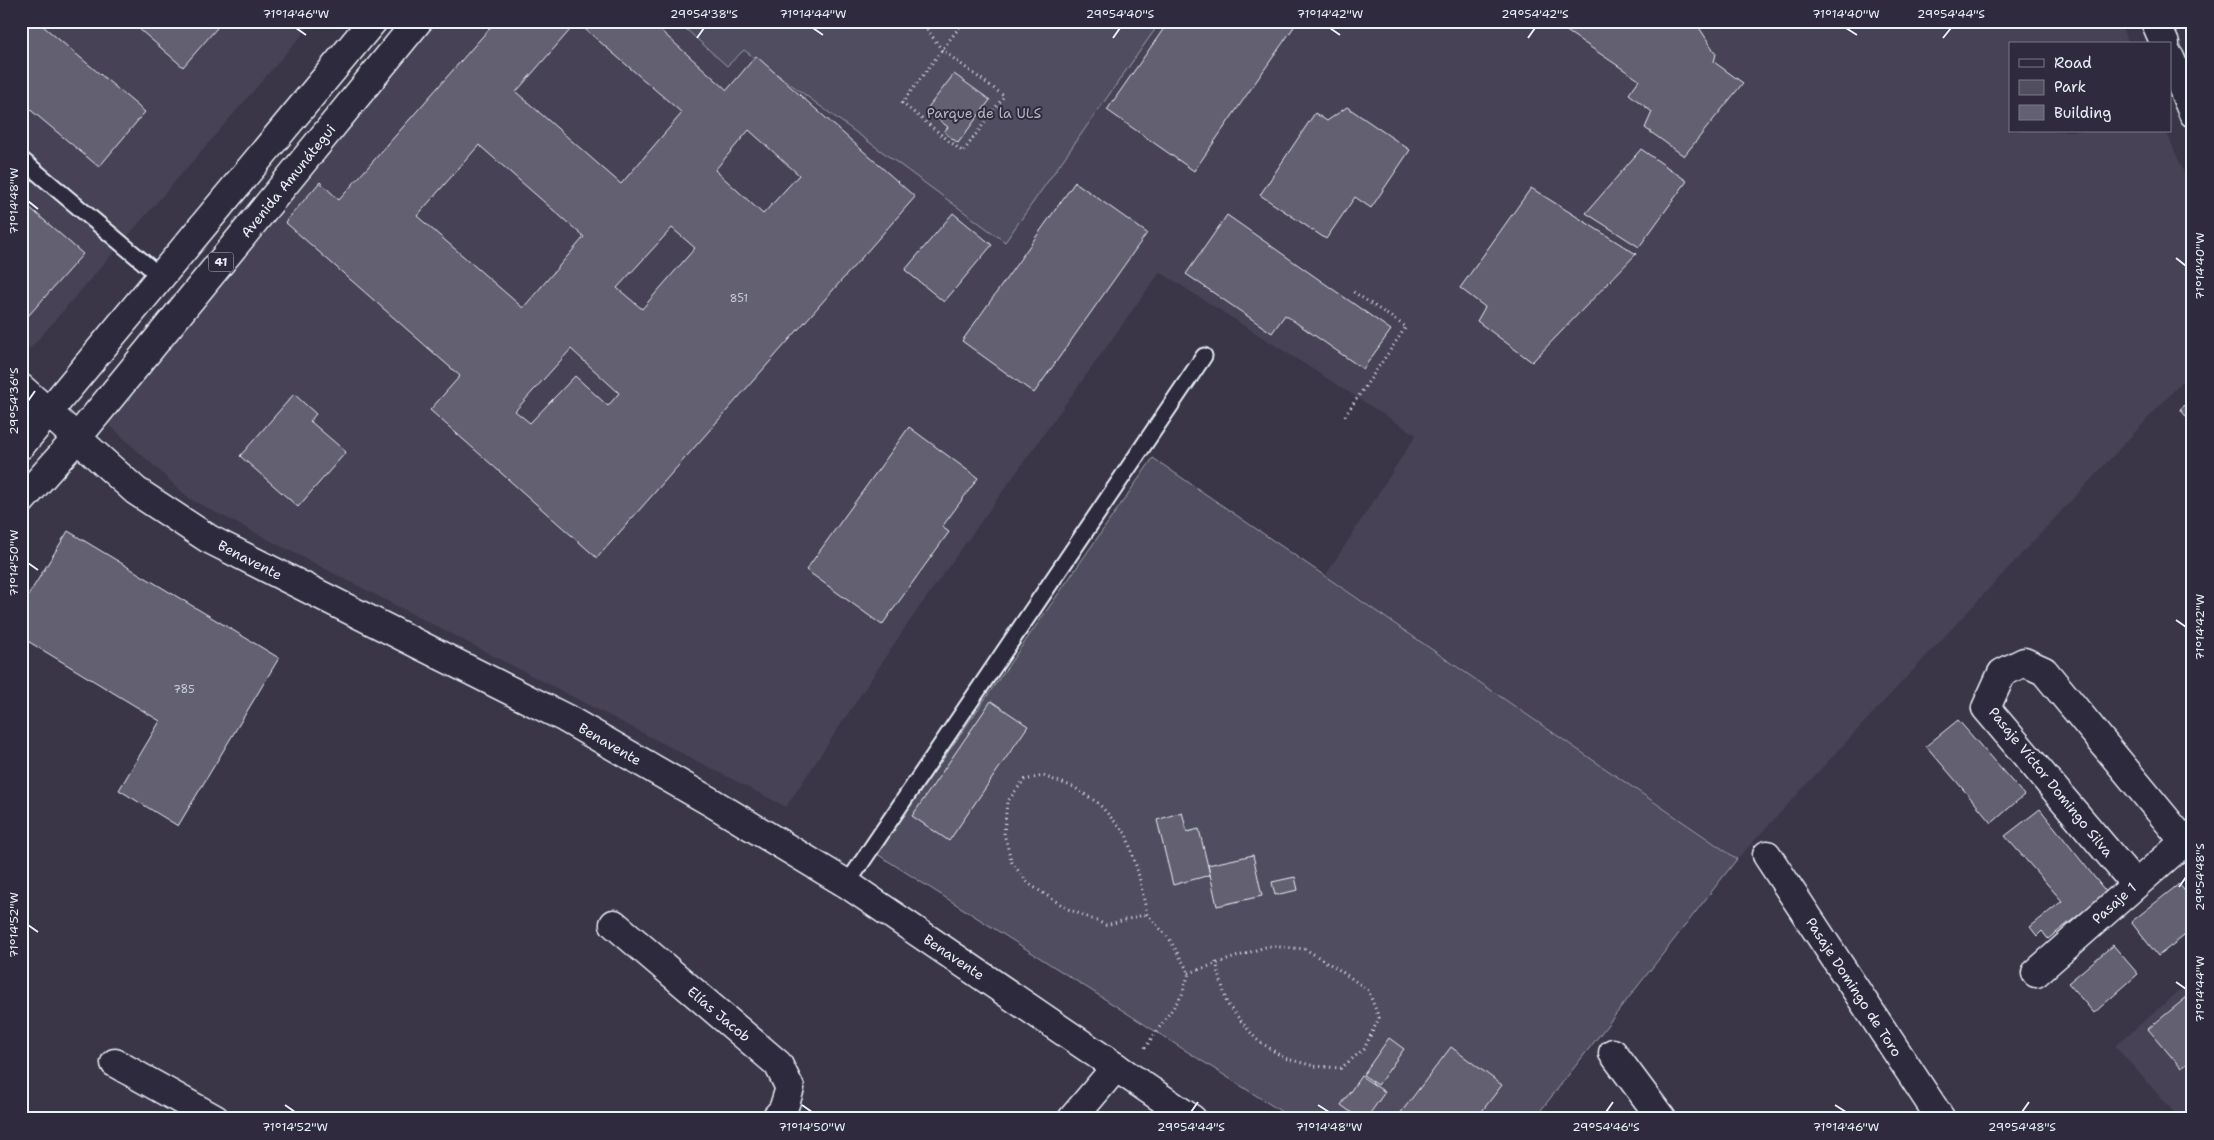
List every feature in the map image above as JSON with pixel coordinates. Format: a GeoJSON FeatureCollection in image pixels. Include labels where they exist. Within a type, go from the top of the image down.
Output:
{"type":"FeatureCollection","features":[{"type":"Feature","properties":{"kind":"main road"},"geometry":{"type":"LineString","coordinates":[[21,445],[373,21]]}},
{"type":"Feature","properties":{"kind":"main road","name":"Avenida Amunátegui"},"geometry":{"type":"LineString","coordinates":[[21,501],[77,438],[418,21]]}},
{"type":"Feature","properties":{"kind":"main road"},"geometry":{"type":"LineString","coordinates":[[2156,21],[2164,42]]}},
{"type":"Feature","properties":{"kind":"main road"},"geometry":{"type":"LineString","coordinates":[[2172,63],[2193,113]]}},
{"type":"Feature","properties":{"kind":"main road","name":"Benavente"},"geometry":{"type":"LineString","coordinates":[[21,388],[136,490],[209,539],[565,718],[719,807],[847,884],[1192,1119]]}},
{"type":"Feature","properties":{"kind":"main road","name":"Pasaje Víctor Domingo Silva"},"geometry":{"type":"LineString","coordinates":[[2135,884],[1986,708],[2002,673],[2024,662],[2044,671],[2189,837]]}},
{"type":"Feature","properties":{"kind":"main road","name":"Pasaje 1"},"geometry":{"type":"LineString","coordinates":[[2036,972],[2189,837]]}},
{"type":"Feature","properties":{"kind":"main road","name":"Pasaje Domingo de Toro"},"geometry":{"type":"LineString","coordinates":[[1767,855],[1941,1119]]}},
{"type":"Feature","properties":{"kind":"main road","name":"Elías Jacob"},"geometry":{"type":"LineString","coordinates":[[614,924],[778,1064],[790,1088],[783,1110],[775,1119]]}},
{"type":"Feature","properties":{"kind":"main road"},"geometry":{"type":"LineString","coordinates":[[1612,1054],[1662,1119]]}},
{"type":"Feature","properties":{"kind":"main road"},"geometry":{"type":"LineString","coordinates":[[115,1063],[207,1117]]}},
{"type":"Feature","properties":{"kind":"main road"},"geometry":{"type":"LineString","coordinates":[[1072,1119],[1121,1071]]}},
{"type":"Feature","properties":{"kind":"lane"},"geometry":{"type":"LineString","coordinates":[[21,159],[160,276]]}},
{"type":"Feature","properties":{"kind":"lane"},"geometry":{"type":"LineString","coordinates":[[847,884],[1204,356]]}},
{"type":"Feature","properties":{"kind":"path"},"geometry":{"type":"LineString","coordinates":[[920,21],[942,50],[1004,96],[963,152],[902,103],[942,50],[964,21]]}},
{"type":"Feature","properties":{"kind":"path"},"geometry":{"type":"LineString","coordinates":[[1345,416],[1406,327],[1352,291]]}},
{"type":"Feature","properties":{"kind":"path"},"geometry":{"type":"LineString","coordinates":[[1121,1071],[1182,995],[1188,974],[1170,940],[1147,914],[1138,872],[1126,834],[1098,803],[1074,787],[1043,776],[1024,780],[1007,802],[1004,834],[1012,863],[1029,884],[1068,909],[1106,925],[1147,914]]}},
{"type":"Feature","properties":{"kind":"path"},"geometry":{"type":"LineString","coordinates":[[1188,974],[1216,962],[1268,946],[1305,949],[1368,990],[1379,1018],[1364,1049],[1341,1068],[1314,1066],[1284,1058],[1256,1039],[1227,1004],[1216,962]]}},
{"type":"Feature","properties":{"kind":"shaded area"},"geometry":{"type":"Polygon","coordinates":[[[21,21],[314,21],[30,349],[21,341],[21,21]]]}},
{"type":"Feature","properties":{"kind":"shaded area"},"geometry":{"type":"Polygon","coordinates":[[[437,21],[2119,21],[2128,42],[2009,42],[2009,132],[2166,132],[2193,193],[2193,370],[1737,859],[1325,576],[1416,435],[1160,272],[909,622],[786,807],[190,499],[93,410],[437,21]]]}},
{"type":"Feature","properties":{"kind":"shaded area"},"geometry":{"type":"Polygon","coordinates":[[[2193,979],[2193,1119],[2180,1119],[2115,1046],[2193,979]]]}},
{"type":"Feature","properties":{"kind":"green space","name":"Parque de la ULS"},"geometry":{"type":"Polygon","coordinates":[[[677,21],[1161,21],[1005,242],[744,50],[727,66],[677,21]]]}},
{"type":"Feature","properties":{"kind":"green space"},"geometry":{"type":"Polygon","coordinates":[[[1153,458],[1737,859],[1534,1119],[1293,1119],[877,854],[1153,458]]]}},
{"type":"Feature","properties":{"kind":"building"},"geometry":{"type":"Polygon","coordinates":[[[21,21],[37,21],[145,112],[99,167],[21,102],[21,21]]]}},
{"type":"Feature","properties":{"kind":"building"},"geometry":{"type":"Polygon","coordinates":[[[130,21],[223,21],[183,67],[130,21]]]}},
{"type":"Feature","properties":{"kind":"building"},"geometry":{"type":"Polygon","coordinates":[[[496,21],[650,21],[727,90],[756,56],[915,197],[597,558],[430,410],[460,376],[285,222],[320,182],[339,200],[496,21]],[[577,22],[516,92],[621,184],[682,113],[577,22]],[[749,130],[715,170],[763,214],[799,175],[749,130]],[[479,145],[417,216],[523,308],[584,237],[479,145]],[[672,228],[617,288],[642,309],[695,248],[672,228]],[[571,349],[515,411],[530,423],[575,376],[608,406],[619,393],[571,349]]]}},
{"type":"Feature","properties":{"kind":"building"},"geometry":{"type":"Polygon","coordinates":[[[1169,21],[1298,21],[1194,171],[1107,110],[1169,21]]]}},
{"type":"Feature","properties":{"kind":"building"},"geometry":{"type":"Polygon","coordinates":[[[1572,21],[1695,21],[1716,54],[1714,62],[1743,83],[1684,156],[1645,128],[1652,112],[1629,94],[1639,80],[1565,30],[1572,21]]]}},
{"type":"Feature","properties":{"kind":"building"},"geometry":{"type":"Polygon","coordinates":[[[954,74],[990,100],[958,143],[944,132],[948,127],[926,110],[954,74]]]}},
{"type":"Feature","properties":{"kind":"building"},"geometry":{"type":"Polygon","coordinates":[[[1347,107],[1410,150],[1371,208],[1355,197],[1326,239],[1260,195],[1315,113],[1327,121],[1347,107]]]}},
{"type":"Feature","properties":{"kind":"building"},"geometry":{"type":"Polygon","coordinates":[[[1641,149],[1687,181],[1639,247],[1586,213],[1641,149]]]}},
{"type":"Feature","properties":{"kind":"building"},"geometry":{"type":"Polygon","coordinates":[[[1075,182],[1147,233],[1034,393],[962,341],[1075,182]]]}},
{"type":"Feature","properties":{"kind":"building"},"geometry":{"type":"Polygon","coordinates":[[[1531,188],[1636,254],[1532,362],[1477,321],[1485,307],[1460,288],[1531,188]]]}},
{"type":"Feature","properties":{"kind":"building"},"geometry":{"type":"Polygon","coordinates":[[[21,200],[83,254],[21,324],[21,200]]]}},
{"type":"Feature","properties":{"kind":"building"},"geometry":{"type":"Polygon","coordinates":[[[953,213],[992,245],[944,302],[905,270],[953,213]]]}},
{"type":"Feature","properties":{"kind":"building"},"geometry":{"type":"Polygon","coordinates":[[[1227,215],[1391,330],[1363,369],[1285,315],[1272,333],[1186,274],[1227,215]]]}},
{"type":"Feature","properties":{"kind":"building"},"geometry":{"type":"Polygon","coordinates":[[[294,394],[316,414],[310,421],[346,452],[298,507],[240,456],[294,394]]]}},
{"type":"Feature","properties":{"kind":"building"},"geometry":{"type":"Polygon","coordinates":[[[2193,399],[2193,425],[2180,409],[2193,399]]]}},
{"type":"Feature","properties":{"kind":"building"},"geometry":{"type":"Polygon","coordinates":[[[909,427],[978,478],[942,527],[949,532],[882,625],[806,570],[909,427]]]}},
{"type":"Feature","properties":{"kind":"building"},"geometry":{"type":"Polygon","coordinates":[[[68,531],[279,658],[178,826],[119,790],[160,721],[21,637],[21,607],[68,531]]]}},
{"type":"Feature","properties":{"kind":"building"},"geometry":{"type":"Polygon","coordinates":[[[991,701],[1028,726],[949,841],[912,816],[991,701]]]}},
{"type":"Feature","properties":{"kind":"building"},"geometry":{"type":"Polygon","coordinates":[[[1958,720],[2024,795],[1992,823],[1926,746],[1958,720]]]}},
{"type":"Feature","properties":{"kind":"building"},"geometry":{"type":"Polygon","coordinates":[[[2040,809],[2107,893],[2048,939],[2042,931],[2037,936],[2030,927],[2062,901],[2005,836],[2040,809]]]}},
{"type":"Feature","properties":{"kind":"building"},"geometry":{"type":"Polygon","coordinates":[[[1182,812],[1187,832],[1199,829],[1210,875],[1173,885],[1157,820],[1182,812]]]}},
{"type":"Feature","properties":{"kind":"building"},"geometry":{"type":"Polygon","coordinates":[[[1253,855],[1262,896],[1217,906],[1208,865],[1253,855]]]}},
{"type":"Feature","properties":{"kind":"building"},"geometry":{"type":"Polygon","coordinates":[[[1295,877],[1298,890],[1275,895],[1272,882],[1295,877]]]}},
{"type":"Feature","properties":{"kind":"building"},"geometry":{"type":"Polygon","coordinates":[[[2179,884],[2193,901],[2193,929],[2158,956],[2131,922],[2179,884]]]}},
{"type":"Feature","properties":{"kind":"building"},"geometry":{"type":"Polygon","coordinates":[[[2113,945],[2138,974],[2094,1013],[2068,983],[2113,945]]]}},
{"type":"Feature","properties":{"kind":"building"},"geometry":{"type":"Polygon","coordinates":[[[2193,992],[2193,1060],[2181,1068],[2148,1029],[2193,992]]]}},
{"type":"Feature","properties":{"kind":"building"},"geometry":{"type":"Polygon","coordinates":[[[1389,1038],[1404,1049],[1378,1085],[1363,1075],[1389,1038]]]}},
{"type":"Feature","properties":{"kind":"building"},"geometry":{"type":"Polygon","coordinates":[[[1451,1047],[1502,1085],[1476,1119],[1396,1119],[1451,1047]]]}},
{"type":"Feature","properties":{"kind":"building"},"geometry":{"type":"Polygon","coordinates":[[[1361,1076],[1385,1092],[1366,1119],[1360,1119],[1341,1105],[1361,1076]]]}}]}
